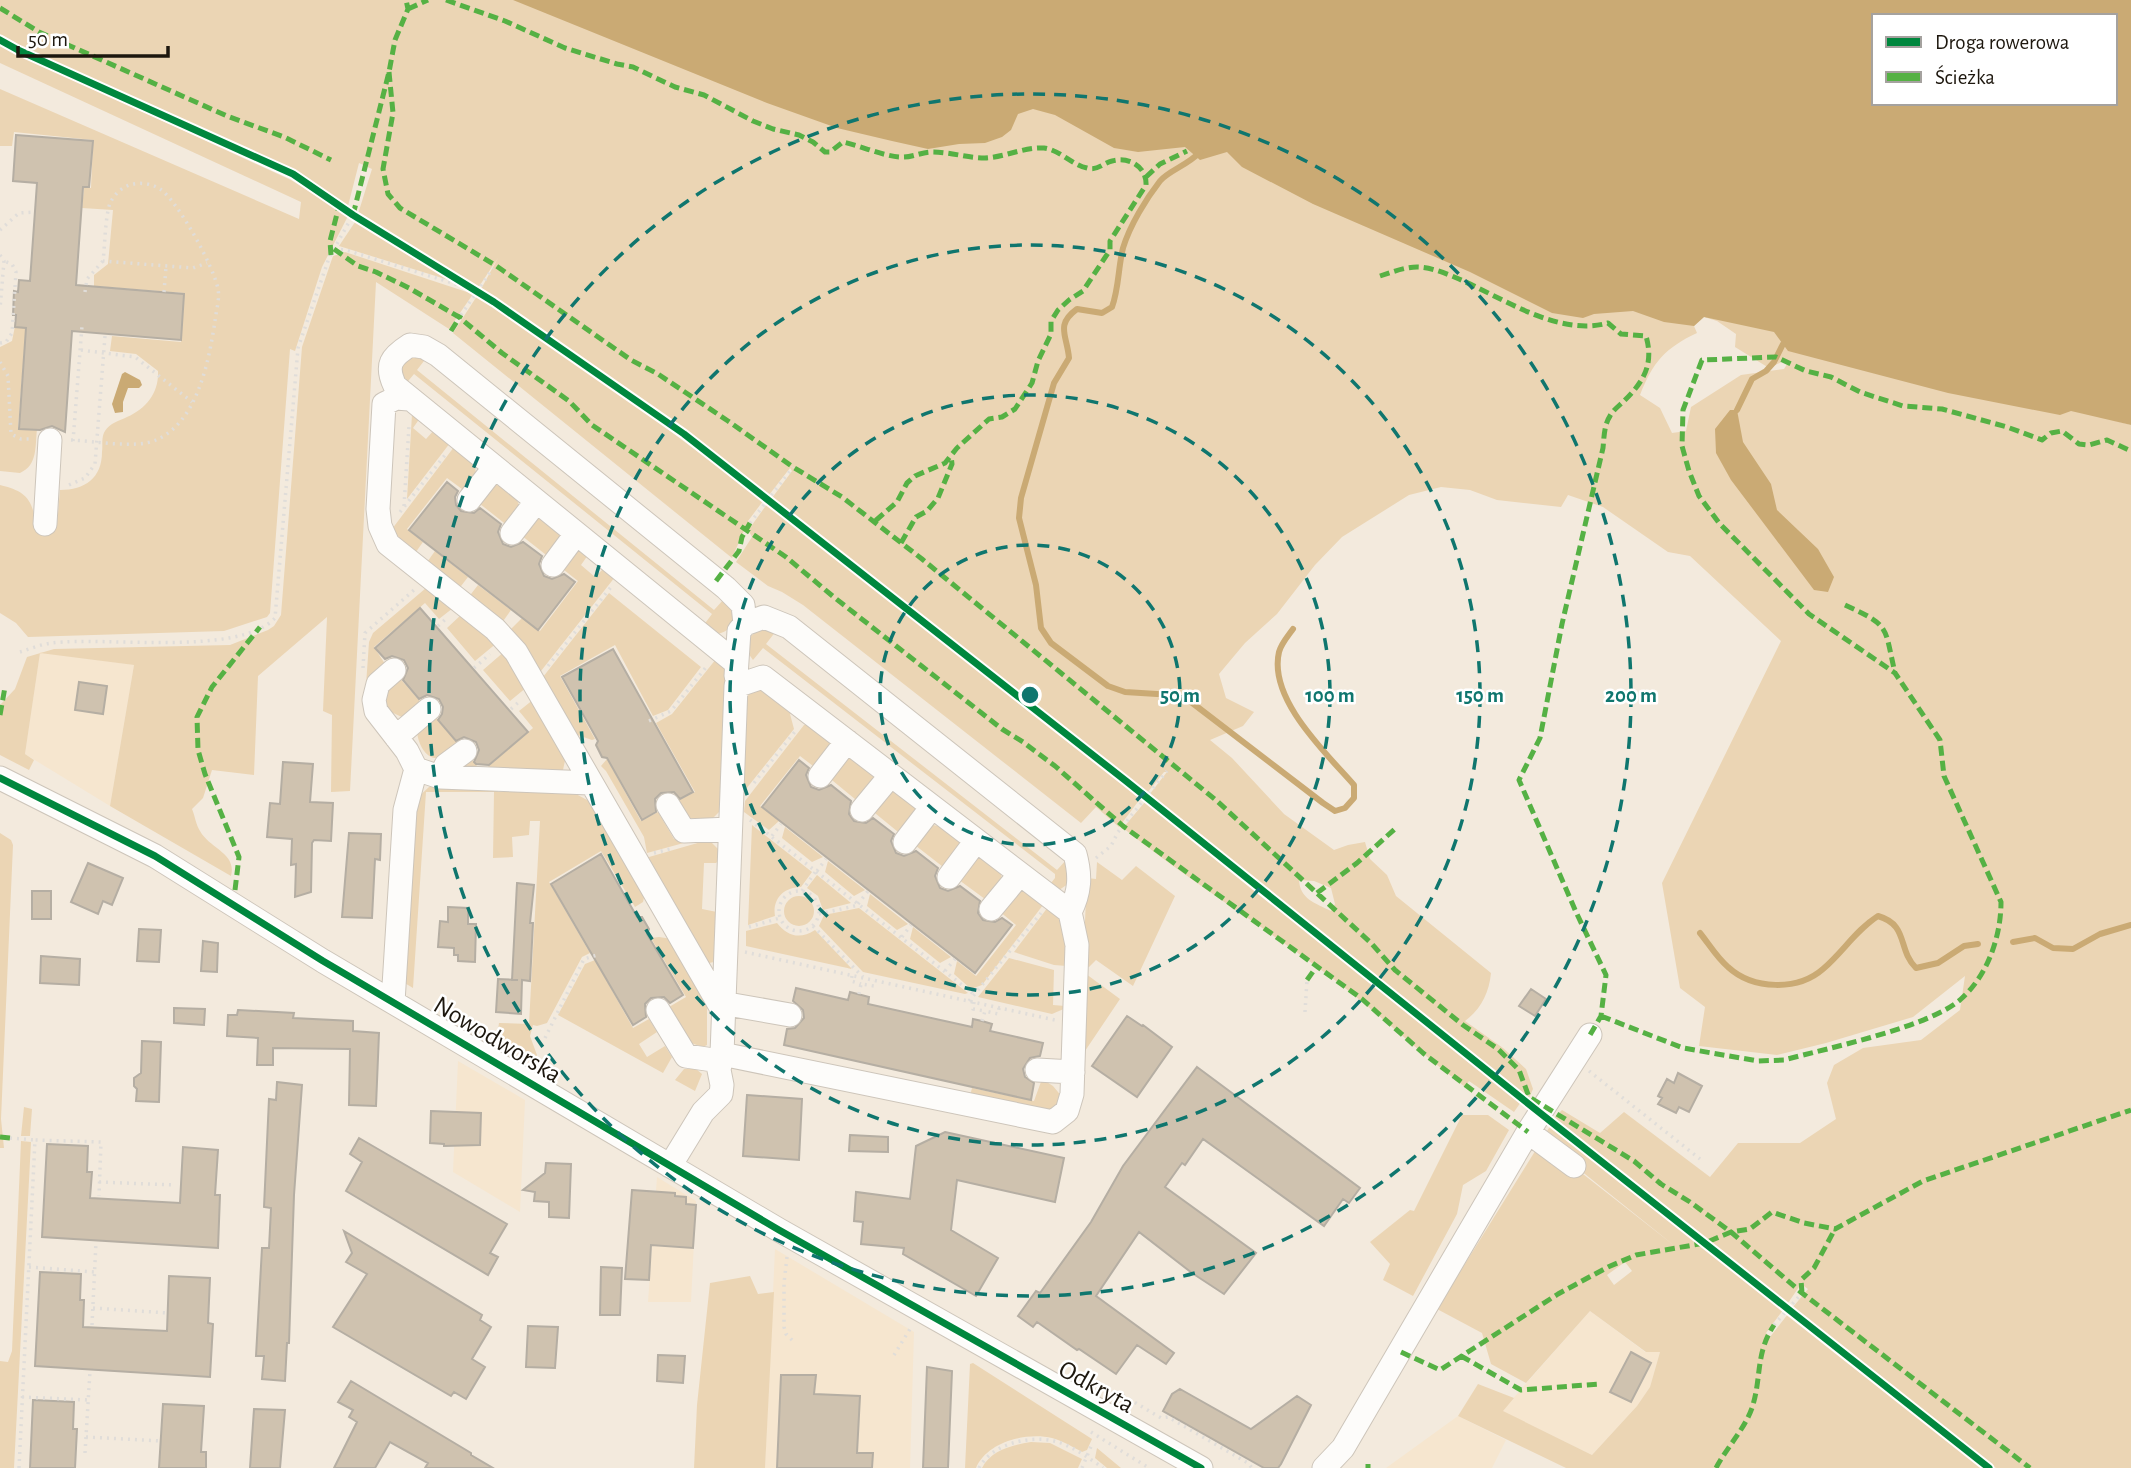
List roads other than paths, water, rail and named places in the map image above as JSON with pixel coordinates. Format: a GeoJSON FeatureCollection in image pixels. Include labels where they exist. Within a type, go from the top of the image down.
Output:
{"type":"FeatureCollection","features":[{"type":"Feature","properties":{"kind":"street"},"geometry":{"type":"LineString","coordinates":[[658,1010],[686,1056],[1053,1122],[1067,1111],[1072,1094],[1077,945],[1061,905],[763,677],[731,666],[623,572],[395,386],[390,375],[390,363],[398,352],[410,345],[424,347],[438,355],[726,588],[743,605],[745,624]]}},
{"type":"Feature","properties":{"kind":"street"},"geometry":{"type":"LineString","coordinates":[[410,399],[396,398],[384,404],[378,509],[388,544],[495,629],[516,652],[722,1006]]}},
{"type":"Feature","properties":{"kind":"street"},"geometry":{"type":"LineString","coordinates":[[45,524],[50,440]]}},
{"type":"Feature","properties":{"kind":"street"},"geometry":{"type":"LineString","coordinates":[[470,500],[494,468]]}},
{"type":"Feature","properties":{"kind":"street"},"geometry":{"type":"LineString","coordinates":[[512,533],[536,502]]}},
{"type":"Feature","properties":{"kind":"street"},"geometry":{"type":"LineString","coordinates":[[553,565],[576,534]]}},
{"type":"Feature","properties":{"kind":"street"},"geometry":{"type":"LineString","coordinates":[[670,1166],[703,1112],[709,1078],[720,1062],[725,941],[735,820],[731,666],[738,631],[745,624],[764,617],[789,627],[1075,855],[1080,874],[1077,897],[1061,905]]}},
{"type":"Feature","properties":{"kind":"street"},"geometry":{"type":"LineString","coordinates":[[394,670],[378,684],[374,699],[376,711],[416,769],[440,777],[590,783]]}},
{"type":"Feature","properties":{"kind":"street"},"geometry":{"type":"LineString","coordinates":[[396,737],[429,709]]}},
{"type":"Feature","properties":{"kind":"street"},"geometry":{"type":"LineString","coordinates":[[820,776],[847,741]]}},
{"type":"Feature","properties":{"kind":"street"},"geometry":{"type":"LineString","coordinates":[[440,777],[446,765],[465,751]]}},
{"type":"Feature","properties":{"kind":"street"},"geometry":{"type":"LineString","coordinates":[[393,1002],[405,810],[416,769]]}},
{"type":"Feature","properties":{"kind":"street"},"geometry":{"type":"LineString","coordinates":[[862,810],[891,775]]}},
{"type":"Feature","properties":{"kind":"street","name":"Nowodworska"},"geometry":{"type":"LineString","coordinates":[[0,778],[155,856],[393,1002],[670,1166],[973,1340]]}},
{"type":"Feature","properties":{"kind":"street"},"geometry":{"type":"LineString","coordinates":[[668,805],[684,831],[735,820]]}},
{"type":"Feature","properties":{"kind":"street"},"geometry":{"type":"LineString","coordinates":[[905,842],[933,807]]}},
{"type":"Feature","properties":{"kind":"street"},"geometry":{"type":"LineString","coordinates":[[949,877],[976,841]]}},
{"type":"Feature","properties":{"kind":"street"},"geometry":{"type":"LineString","coordinates":[[990,909],[1020,874]]}},
{"type":"Feature","properties":{"kind":"street"},"geometry":{"type":"LineString","coordinates":[[722,1006],[790,1014]]}},
{"type":"Feature","properties":{"kind":"street"},"geometry":{"type":"LineString","coordinates":[[1324,1468],[1343,1448],[1528,1132],[1590,1035]]}},
{"type":"Feature","properties":{"kind":"street"},"geometry":{"type":"LineString","coordinates":[[1037,1070],[1073,1072]]}},
{"type":"Feature","properties":{"kind":"street"},"geometry":{"type":"LineString","coordinates":[[1528,1132],[1574,1166]]}},
{"type":"Feature","properties":{"kind":"street","name":"Odkryta"},"geometry":{"type":"LineString","coordinates":[[973,1340],[1200,1468]]}},
{"type":"Feature","properties":{"kind":"waterway"},"geometry":{"type":"LineString","coordinates":[[1200,152],[1164,177],[1139,213],[1123,248],[1112,307],[1102,313],[1077,309],[1066,320],[1064,331],[1069,358],[1054,383],[1021,498],[1019,518],[1036,585],[1041,628],[1051,643],[1108,686],[1125,692],[1173,695],[1191,702],[1335,811],[1345,808],[1354,798],[1354,785],[1302,724],[1282,688],[1278,670],[1279,652],[1293,629]]}},
{"type":"Feature","properties":{"kind":"waterway"},"geometry":{"type":"LineString","coordinates":[[1737,410],[1752,379],[1766,371],[1774,362],[1783,344]]}},
{"type":"Feature","properties":{"kind":"waterway"},"geometry":{"type":"LineString","coordinates":[[1700,933],[1720,959],[1738,975],[1762,984],[1775,985],[1789,984],[1813,976],[1878,916],[1888,920],[1899,931],[1906,953],[1916,968],[1938,963],[1964,946],[1978,944]]}},
{"type":"Feature","properties":{"kind":"waterway"},"geometry":{"type":"LineString","coordinates":[[2013,942],[2035,938],[2053,948],[2073,949],[2100,934],[2131,925]]}}]}
